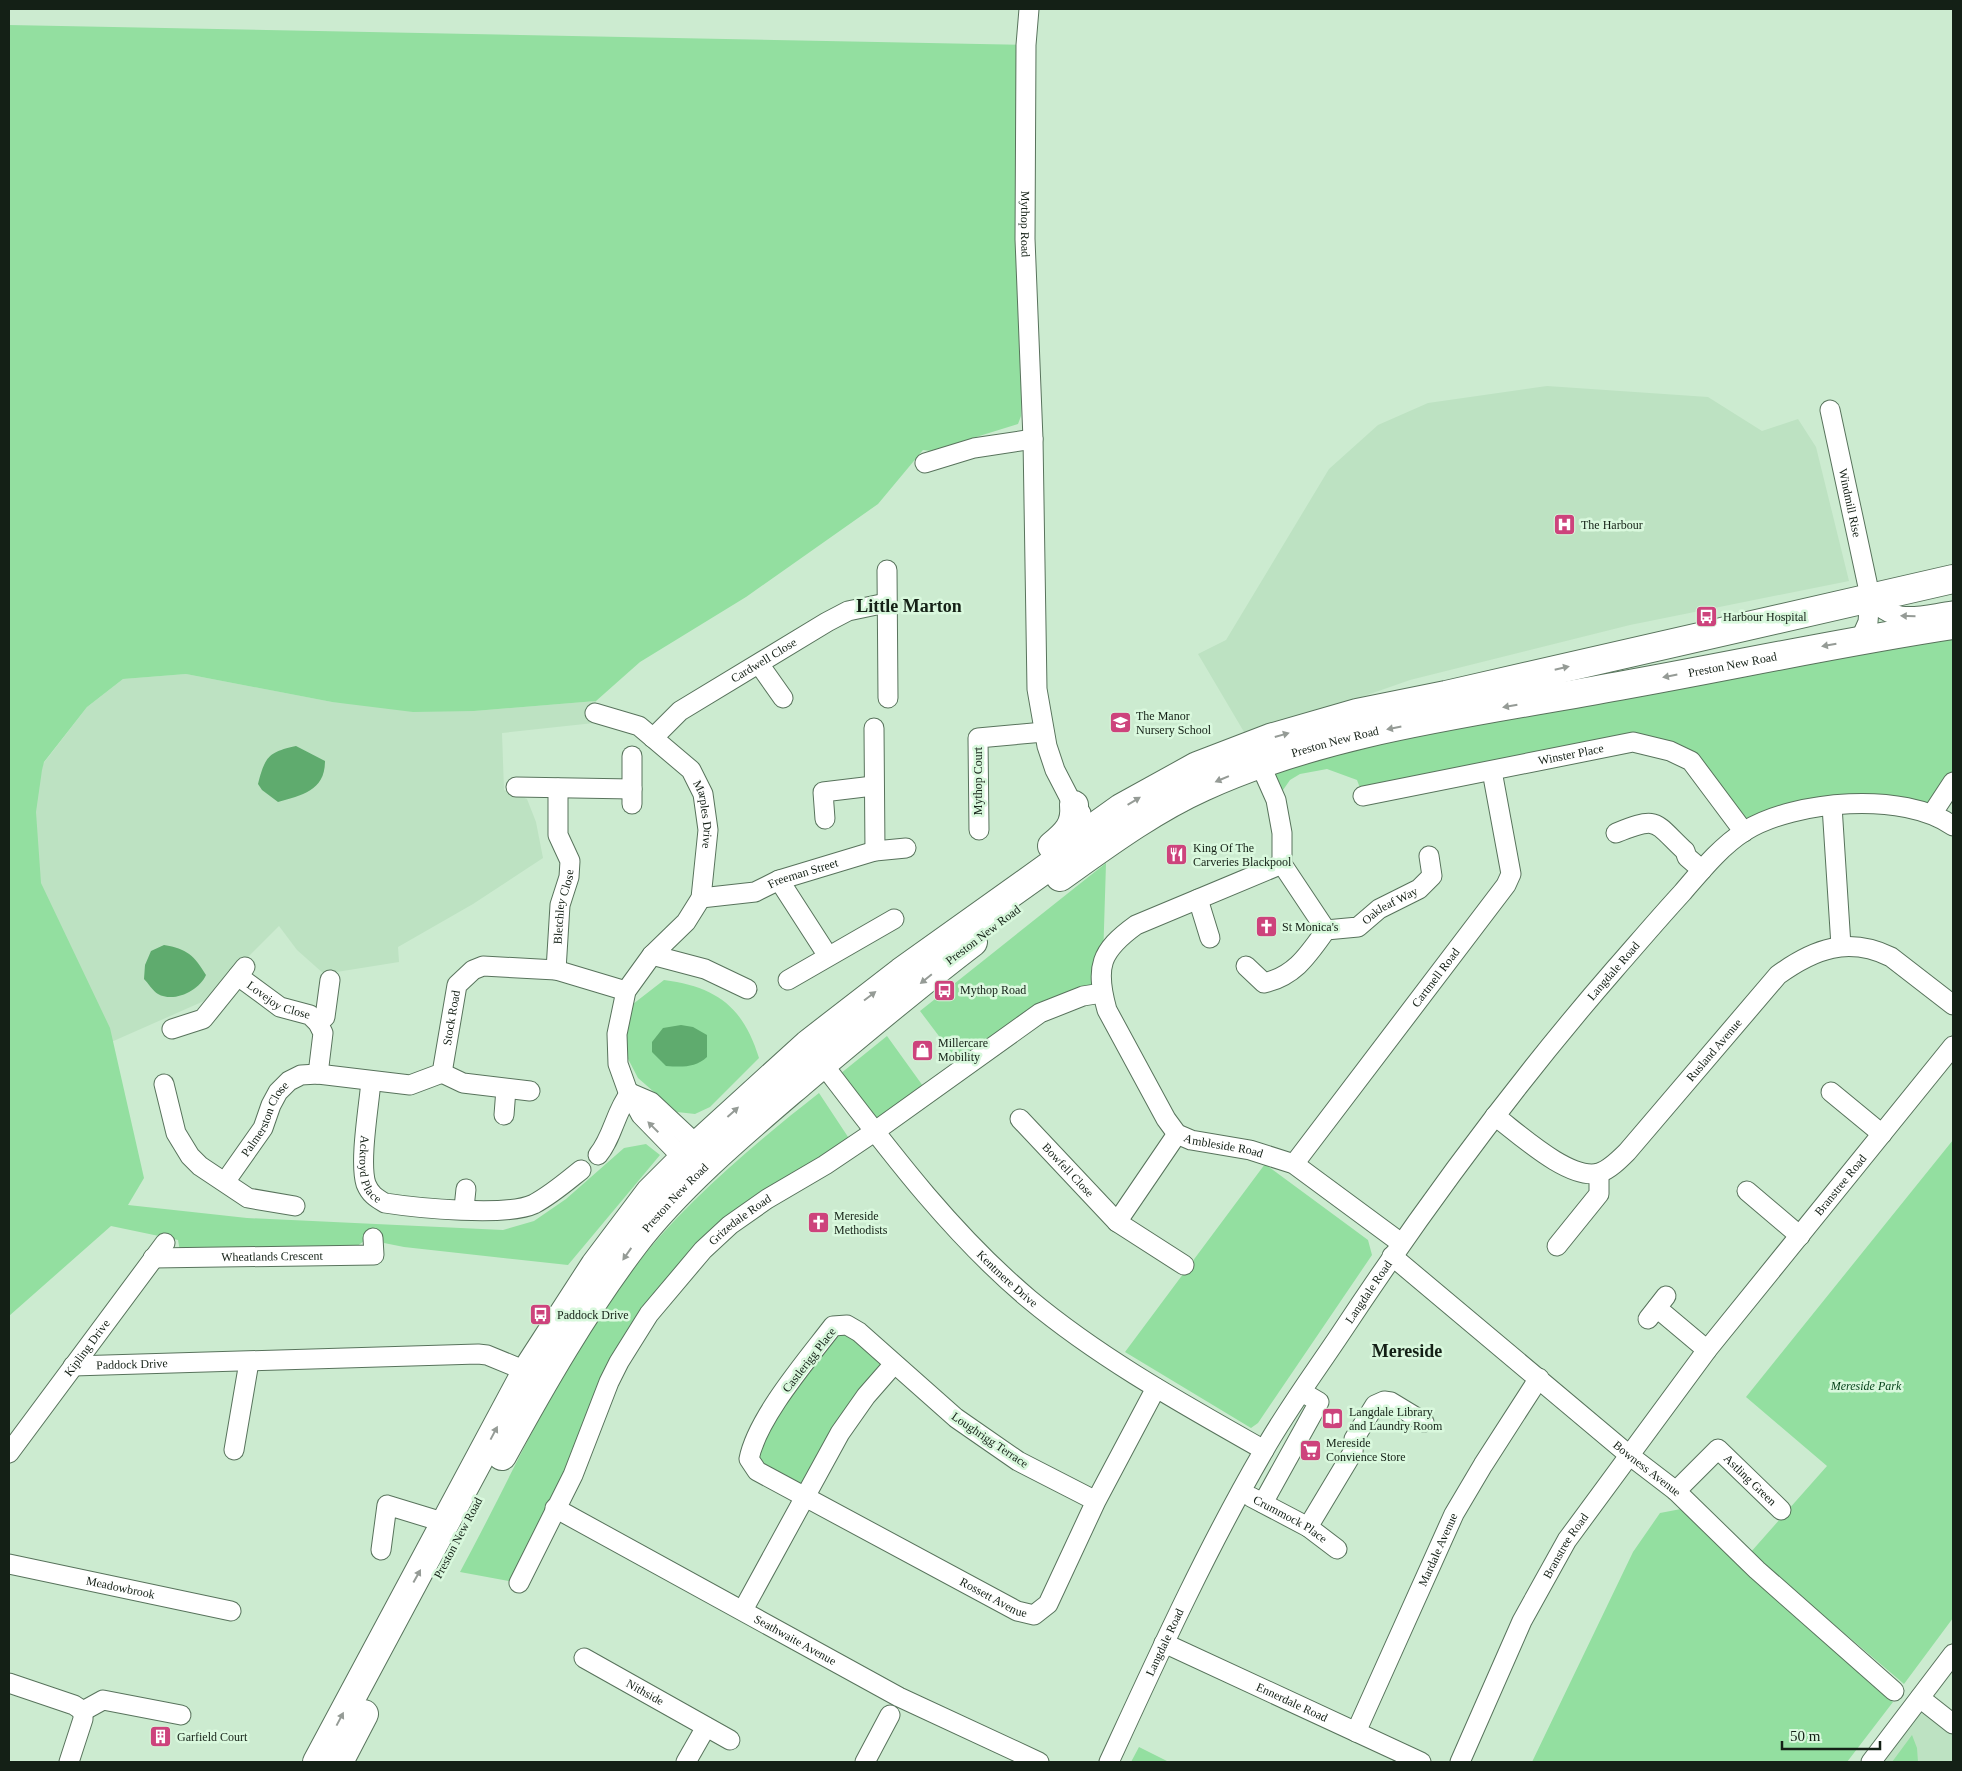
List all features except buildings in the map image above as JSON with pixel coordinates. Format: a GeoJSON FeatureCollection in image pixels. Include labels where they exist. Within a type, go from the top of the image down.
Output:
{"type":"FeatureCollection","features":[{"type":"Feature","properties":{"kind":"highway","name":"Preston New Road"},"geometry":{"type":"LineString","coordinates":[[816,1054],[951,959],[1099,837],[1129,804],[1196,766],[1270,738],[1357,713],[1446,695],[1870,596],[1953,579]]}},
{"type":"Feature","properties":{"kind":"highway","name":"Preston New Road"},"geometry":{"type":"LineString","coordinates":[[317,1762],[446,1523],[536,1375],[567,1341],[635,1242],[697,1159],[816,1054],[980,915],[1054,862],[1099,837],[1202,788],[1260,764],[1326,744],[1376,732],[1860,640],[1953,625]]}},
{"type":"Feature","properties":{"kind":"highway"},"geometry":{"type":"LineString","coordinates":[[980,915],[989,895],[1065,835],[1074,821],[1074,804]]}},
{"type":"Feature","properties":{"kind":"highway","name":"Preston New Road"},"geometry":{"type":"LineString","coordinates":[[339,1762],[478,1501],[536,1375]]}},
{"type":"Feature","properties":{"kind":"street","name":"Mythop Road"},"geometry":{"type":"LineString","coordinates":[[1029,9],[1026,46],[1025,239],[1033,439],[1037,689],[1044,732],[1055,770],[1074,804],[1099,837]]}},
{"type":"Feature","properties":{"kind":"street","name":"Windmill Rise"},"geometry":{"type":"LineString","coordinates":[[1830,410],[1870,596],[1868,622],[1860,640]]}},
{"type":"Feature","properties":{"kind":"street"},"geometry":{"type":"LineString","coordinates":[[925,463],[974,448],[1033,439]]}},
{"type":"Feature","properties":{"kind":"street"},"geometry":{"type":"LineString","coordinates":[[887,570],[888,698]]}},
{"type":"Feature","properties":{"kind":"street"},"geometry":{"type":"LineString","coordinates":[[1870,596],[1882,610],[1890,614],[1918,616],[1953,611]]}},
{"type":"Feature","properties":{"kind":"street","name":"Cardwell Close"},"geometry":{"type":"LineString","coordinates":[[653,738],[680,711],[848,610],[886,604]]}},
{"type":"Feature","properties":{"kind":"street"},"geometry":{"type":"LineString","coordinates":[[759,664],[783,698]]}},
{"type":"Feature","properties":{"kind":"street","name":"Marples Drive"},"geometry":{"type":"LineString","coordinates":[[595,713],[639,726],[691,770],[703,794],[708,830],[701,898],[686,922],[652,955],[626,991],[620,1012],[617,1049],[618,1064],[630,1093]]}},
{"type":"Feature","properties":{"kind":"street"},"geometry":{"type":"LineString","coordinates":[[874,728],[875,851]]}},
{"type":"Feature","properties":{"kind":"street","name":"Mythop Court"},"geometry":{"type":"LineString","coordinates":[[979,830],[978,738],[1044,732]]}},
{"type":"Feature","properties":{"kind":"street","name":"Winster Place"},"geometry":{"type":"LineString","coordinates":[[1363,796],[1633,742],[1670,751],[1691,761],[1744,832]]}},
{"type":"Feature","properties":{"kind":"street"},"geometry":{"type":"LineString","coordinates":[[516,787],[558,788],[632,796],[632,756]]}},
{"type":"Feature","properties":{"kind":"street"},"geometry":{"type":"LineString","coordinates":[[1246,966],[1264,983],[1280,979],[1302,963],[1326,930],[1282,864],[1282,834],[1276,800],[1260,764]]}},
{"type":"Feature","properties":{"kind":"street","name":"Cartmell Road"},"geometry":{"type":"LineString","coordinates":[[1294,1164],[1506,885],[1511,874],[1492,771]]}},
{"type":"Feature","properties":{"kind":"street"},"geometry":{"type":"LineString","coordinates":[[1932,814],[1953,782]]}},
{"type":"Feature","properties":{"kind":"street"},"geometry":{"type":"LineString","coordinates":[[825,819],[823,792],[874,786]]}},
{"type":"Feature","properties":{"kind":"street","name":"Bletchley Close"},"geometry":{"type":"LineString","coordinates":[[556,970],[560,905],[569,877],[570,861],[558,835],[558,788]]}},
{"type":"Feature","properties":{"kind":"street","name":"Langdale Road"},"geometry":{"type":"LineString","coordinates":[[1109,1762],[1164,1643],[1241,1492],[1264,1450],[1302,1392],[1397,1250],[1495,1116],[1573,1016],[1702,870],[1724,846],[1768,819],[1832,806],[1881,804],[1907,807],[1932,814],[1953,826]]}},
{"type":"Feature","properties":{"kind":"street"},"geometry":{"type":"LineString","coordinates":[[1832,806],[1841,946]]}},
{"type":"Feature","properties":{"kind":"street"},"geometry":{"type":"LineString","coordinates":[[1616,832],[1644,822],[1656,824],[1686,851],[1687,857],[1702,870]]}},
{"type":"Feature","properties":{"kind":"street","name":"Freeman Street"},"geometry":{"type":"LineString","coordinates":[[701,898],[755,892],[779,880],[875,851],[906,848]]}},
{"type":"Feature","properties":{"kind":"street","name":"Oakleaf Way"},"geometry":{"type":"LineString","coordinates":[[1326,930],[1358,927],[1379,909],[1419,889],[1432,876],[1429,856]]}},
{"type":"Feature","properties":{"kind":"street"},"geometry":{"type":"LineString","coordinates":[[1102,993],[1103,961],[1110,946],[1136,925],[1282,864]]}},
{"type":"Feature","properties":{"kind":"street"},"geometry":{"type":"LineString","coordinates":[[779,880],[828,956]]}},
{"type":"Feature","properties":{"kind":"street"},"geometry":{"type":"LineString","coordinates":[[1198,899],[1210,938]]}},
{"type":"Feature","properties":{"kind":"street"},"geometry":{"type":"LineString","coordinates":[[788,980],[894,919]]}},
{"type":"Feature","properties":{"kind":"street","name":"Rusland Avenue"},"geometry":{"type":"LineString","coordinates":[[1599,1173],[1610,1167],[1627,1152],[1778,975],[1800,959],[1841,946],[1879,951],[1891,957],[1953,1005]]}},
{"type":"Feature","properties":{"kind":"street"},"geometry":{"type":"LineString","coordinates":[[652,955],[705,969],[747,989]]}},
{"type":"Feature","properties":{"kind":"street","name":"Stock Road"},"geometry":{"type":"LineString","coordinates":[[442,1073],[454,996],[458,985],[464,978],[483,966],[556,970],[626,991]]}},
{"type":"Feature","properties":{"kind":"street","name":"Lovejoy Close"},"geometry":{"type":"LineString","coordinates":[[172,1029],[203,1019],[242,971],[280,1007],[310,1016],[318,1023],[323,1033],[318,1074]]}},
{"type":"Feature","properties":{"kind":"street","name":"Lovejoy Close"},"geometry":{"type":"LineString","coordinates":[[318,1023],[325,1017],[330,980]]}},
{"type":"Feature","properties":{"kind":"street","name":"Ambleside Road"},"geometry":{"type":"LineString","coordinates":[[1102,993],[1107,1010],[1166,1119],[1177,1134],[1191,1140],[1250,1150],[1294,1164],[1397,1250]]}},
{"type":"Feature","properties":{"kind":"street","name":"Grizedale Road"},"geometry":{"type":"LineString","coordinates":[[519,1583],[573,1475],[609,1382],[619,1362],[649,1314],[678,1278],[730,1225],[767,1199],[825,1165],[874,1132],[1040,1013],[1083,996],[1102,993]]}},
{"type":"Feature","properties":{"kind":"street","name":"Branstree Road"},"geometry":{"type":"LineString","coordinates":[[1460,1762],[1522,1621],[1567,1540],[1707,1350],[1953,1046]]}},
{"type":"Feature","properties":{"kind":"street","name":"Kentmere Drive"},"geometry":{"type":"LineString","coordinates":[[816,1054],[874,1132],[947,1220],[1029,1299],[1112,1360],[1156,1388],[1264,1450]]}},
{"type":"Feature","properties":{"kind":"street"},"geometry":{"type":"LineString","coordinates":[[318,1074],[410,1085],[442,1073],[463,1083],[530,1091]]}},
{"type":"Feature","properties":{"kind":"street","name":"Palmerston Close"},"geometry":{"type":"LineString","coordinates":[[225,1182],[263,1128],[278,1092],[289,1081],[301,1075],[318,1074]]}},
{"type":"Feature","properties":{"kind":"street","name":"Ackroyd Place"},"geometry":{"type":"LineString","coordinates":[[371,1081],[364,1164],[366,1183],[373,1196],[385,1203],[402,1206],[504,1210],[533,1204],[581,1170]]}},
{"type":"Feature","properties":{"kind":"street"},"geometry":{"type":"LineString","coordinates":[[164,1084],[171,1119],[183,1145],[200,1166],[248,1198],[295,1206]]}},
{"type":"Feature","properties":{"kind":"street"},"geometry":{"type":"LineString","coordinates":[[504,1114],[506,1089]]}},
{"type":"Feature","properties":{"kind":"street"},"geometry":{"type":"LineString","coordinates":[[1831,1092],[1882,1134]]}},
{"type":"Feature","properties":{"kind":"street"},"geometry":{"type":"LineString","coordinates":[[598,1155],[607,1144],[620,1106],[630,1093],[651,1102],[697,1159]]}},
{"type":"Feature","properties":{"kind":"street"},"geometry":{"type":"LineString","coordinates":[[1495,1116],[1554,1161],[1572,1170],[1586,1174],[1599,1173],[1599,1194],[1557,1246]]}},
{"type":"Feature","properties":{"kind":"street","name":"Bowfell Close"},"geometry":{"type":"LineString","coordinates":[[1020,1119],[1118,1222],[1184,1265]]}},
{"type":"Feature","properties":{"kind":"street"},"geometry":{"type":"LineString","coordinates":[[1118,1222],[1177,1134]]}},
{"type":"Feature","properties":{"kind":"street"},"geometry":{"type":"LineString","coordinates":[[464,1208],[466,1189]]}},
{"type":"Feature","properties":{"kind":"street"},"geometry":{"type":"LineString","coordinates":[[1747,1191],[1800,1236]]}},
{"type":"Feature","properties":{"kind":"street","name":"Wheatlands Crescent"},"geometry":{"type":"LineString","coordinates":[[153,1258],[374,1255],[373,1238]]}},
{"type":"Feature","properties":{"kind":"street","name":"Kipling Drive"},"geometry":{"type":"LineString","coordinates":[[9,1453],[165,1243]]}},
{"type":"Feature","properties":{"kind":"street","name":"Bowness Avenue"},"geometry":{"type":"LineString","coordinates":[[1397,1250],[1539,1378],[1629,1455],[1676,1491],[1758,1570],[1894,1691]]}},
{"type":"Feature","properties":{"kind":"street"},"geometry":{"type":"LineString","coordinates":[[1657,1308],[1707,1350]]}},
{"type":"Feature","properties":{"kind":"street","name":"Castlerigg Place"},"geometry":{"type":"LineString","coordinates":[[806,1497],[757,1471],[749,1459],[752,1444],[788,1385],[833,1326],[847,1325],[894,1364]]}},
{"type":"Feature","properties":{"kind":"street","name":"Paddock Drive"},"geometry":{"type":"LineString","coordinates":[[73,1366],[478,1354],[487,1355],[536,1375]]}},
{"type":"Feature","properties":{"kind":"street"},"geometry":{"type":"LineString","coordinates":[[234,1450],[249,1362]]}},
{"type":"Feature","properties":{"kind":"street"},"geometry":{"type":"LineString","coordinates":[[743,1610],[840,1433],[866,1396],[894,1364]]}},
{"type":"Feature","properties":{"kind":"street","name":"Loughrigg Terrace"},"geometry":{"type":"LineString","coordinates":[[894,1364],[956,1418],[1018,1461],[1096,1501]]}},
{"type":"Feature","properties":{"kind":"street","name":"Mardale Avenue"},"geometry":{"type":"LineString","coordinates":[[1356,1732],[1454,1514],[1539,1378]]}},
{"type":"Feature","properties":{"kind":"street","name":"Rossett Avenue"},"geometry":{"type":"LineString","coordinates":[[806,1497],[1017,1611],[1034,1615],[1048,1604],[1096,1501],[1156,1388]]}},
{"type":"Feature","properties":{"kind":"street"},"geometry":{"type":"LineString","coordinates":[[1263,1503],[1319,1402],[1302,1392]]}},
{"type":"Feature","properties":{"kind":"street"},"geometry":{"type":"LineString","coordinates":[[1308,1527],[1353,1452],[1354,1439],[1375,1405],[1391,1394],[1424,1422]]}},
{"type":"Feature","properties":{"kind":"street","name":"Astling Green"},"geometry":{"type":"LineString","coordinates":[[1676,1491],[1714,1444],[1781,1510]]}},
{"type":"Feature","properties":{"kind":"street","name":"Crummock Place"},"geometry":{"type":"LineString","coordinates":[[1241,1492],[1308,1527],[1337,1549]]}},
{"type":"Feature","properties":{"kind":"street","name":"Preston New Road"},"geometry":{"type":"LineString","coordinates":[[381,1550],[387,1505],[446,1523]]}},
{"type":"Feature","properties":{"kind":"street","name":"Seathwaite Avenue"},"geometry":{"type":"LineString","coordinates":[[555,1508],[899,1697],[1039,1762]]}},
{"type":"Feature","properties":{"kind":"street","name":"Meadowbrook"},"geometry":{"type":"LineString","coordinates":[[9,1564],[231,1611]]}},
{"type":"Feature","properties":{"kind":"street","name":"Ennerdale Road"},"geometry":{"type":"LineString","coordinates":[[1164,1643],[1421,1762]]}},
{"type":"Feature","properties":{"kind":"street"},"geometry":{"type":"LineString","coordinates":[[1871,1762],[1953,1654]]}},
{"type":"Feature","properties":{"kind":"street","name":"Nithside"},"geometry":{"type":"LineString","coordinates":[[584,1658],[730,1740]]}},
{"type":"Feature","properties":{"kind":"street"},"geometry":{"type":"LineString","coordinates":[[9,1683],[74,1705],[83,1710]]}},
{"type":"Feature","properties":{"kind":"street"},"geometry":{"type":"LineString","coordinates":[[1920,1698],[1953,1724]]}},
{"type":"Feature","properties":{"kind":"street"},"geometry":{"type":"LineString","coordinates":[[83,1710],[103,1700],[180,1715]]}},
{"type":"Feature","properties":{"kind":"street"},"geometry":{"type":"LineString","coordinates":[[69,1762],[83,1719],[83,1710]]}},
{"type":"Feature","properties":{"kind":"street"},"geometry":{"type":"LineString","coordinates":[[865,1762],[890,1715]]}},
{"type":"Feature","properties":{"kind":"street"},"geometry":{"type":"LineString","coordinates":[[686,1762],[706,1727]]}},
{"type":"Feature","properties":{"kind":"shaded area","name":"The Harbour"},"geometry":{"type":"Polygon","coordinates":[[[1547,386],[1708,397],[1762,431],[1798,419],[1816,447],[1849,581],[1630,625],[1410,680],[1247,737],[1198,654],[1226,640],[1329,469],[1378,425],[1428,403],[1547,386]]]}},
{"type":"Feature","properties":{"kind":"shaded area"},"geometry":{"type":"Polygon","coordinates":[[[186,674],[332,702],[474,711],[596,701],[594,723],[502,733],[504,790],[527,799],[536,822],[543,858],[473,904],[398,947],[399,962],[324,974],[297,950],[279,926],[204,1001],[109,1043],[36,885],[31,822],[43,764],[87,707],[123,679],[186,674]]]}},
{"type":"Feature","properties":{"kind":"shaded area"},"geometry":{"type":"Polygon","coordinates":[[[296,746],[325,761],[324,771],[321,779],[310,790],[278,802],[262,790],[258,784],[260,775],[269,757],[279,751],[296,746]]]}},
{"type":"Feature","properties":{"kind":"shaded area"},"geometry":{"type":"Polygon","coordinates":[[[164,945],[189,954],[198,962],[206,975],[198,986],[185,994],[171,997],[158,994],[144,979],[145,965],[151,951],[164,945]]]}},
{"type":"Feature","properties":{"kind":"shaded area"},"geometry":{"type":"Polygon","coordinates":[[[681,1025],[693,1027],[707,1035],[707,1057],[693,1065],[666,1066],[652,1052],[652,1042],[663,1028],[681,1025]]]}},
{"type":"Feature","properties":{"kind":"shaded area"},"geometry":{"type":"Polygon","coordinates":[[[1924,1702],[1953,1724],[1953,1762],[1879,1762],[1924,1702]]]}},
{"type":"Feature","properties":{"kind":"green space"},"geometry":{"type":"Polygon","coordinates":[[[9,25],[1026,45],[1021,416],[1018,424],[931,451],[923,450],[878,504],[746,597],[640,662],[596,701],[474,711],[413,712],[332,702],[186,674],[123,679],[87,707],[44,762],[36,812],[41,883],[110,1028],[144,1178],[128,1205],[247,1218],[503,1230],[534,1221],[566,1199],[624,1148],[646,1144],[660,1155],[568,1265],[404,1247],[384,1243],[380,1234],[367,1234],[364,1241],[356,1247],[180,1251],[178,1240],[111,1226],[9,1316],[9,25]]]}},
{"type":"Feature","properties":{"kind":"green space"},"geometry":{"type":"Polygon","coordinates":[[[1953,625],[1953,782],[1932,814],[1832,806],[1744,832],[1691,761],[1633,742],[1363,796],[1357,780],[1327,769],[1300,774],[1290,780],[1276,800],[1260,764],[1953,625]]]}},
{"type":"Feature","properties":{"kind":"green space"},"geometry":{"type":"Polygon","coordinates":[[[1106,863],[1102,993],[1083,996],[963,1068],[920,1011],[1106,863]]]}},
{"type":"Feature","properties":{"kind":"green space"},"geometry":{"type":"Polygon","coordinates":[[[664,980],[699,988],[725,1002],[736,1012],[745,1025],[759,1058],[710,1107],[695,1114],[677,1112],[638,1078],[625,1053],[624,1032],[633,1004],[664,980]]]}},
{"type":"Feature","properties":{"kind":"green space"},"geometry":{"type":"Polygon","coordinates":[[[887,1036],[928,1093],[881,1127],[840,1074],[887,1036]]]}},
{"type":"Feature","properties":{"kind":"green space"},"geometry":{"type":"Polygon","coordinates":[[[819,1093],[854,1146],[767,1199],[649,1314],[519,1583],[460,1572],[552,1394],[593,1324],[616,1291],[661,1235],[710,1185],[819,1093]]]}},
{"type":"Feature","properties":{"kind":"green space","name":"Mereside Park"},"geometry":{"type":"Polygon","coordinates":[[[1953,1140],[1953,1618],[1904,1684],[1750,1553],[1827,1466],[1746,1397],[1953,1140]]]}},
{"type":"Feature","properties":{"kind":"green space"},"geometry":{"type":"Polygon","coordinates":[[[1265,1164],[1368,1240],[1372,1255],[1258,1423],[1251,1428],[1125,1352],[1265,1164]]]}},
{"type":"Feature","properties":{"kind":"green space"},"geometry":{"type":"Polygon","coordinates":[[[833,1326],[894,1364],[806,1497],[757,1471],[752,1444],[833,1326]]]}},
{"type":"Feature","properties":{"kind":"green space"},"geometry":{"type":"Polygon","coordinates":[[[1681,1509],[1893,1702],[1847,1762],[1532,1762],[1633,1552],[1660,1513],[1681,1509]]]}},
{"type":"Feature","properties":{"kind":"green space"},"geometry":{"type":"Polygon","coordinates":[[[1912,1735],[1917,1748],[1918,1762],[1892,1762],[1912,1735]]]}},
{"type":"Feature","properties":{"kind":"green space"},"geometry":{"type":"Polygon","coordinates":[[[1139,1747],[1169,1762],[1131,1762],[1139,1747]]]}},
{"type":"Feature","properties":{"kind":"place","name":"The Harbour"},"geometry":{"type":"Point","coordinates":[1565,525]}},
{"type":"Feature","properties":{"kind":"place","name":"Harbour Hospital"},"geometry":{"type":"Point","coordinates":[1707,617]}},
{"type":"Feature","properties":{"kind":"place","name":"The Manor Nursery School"},"geometry":{"type":"Point","coordinates":[1120,723]}},
{"type":"Feature","properties":{"kind":"place","name":"King Of The Carveries Blackpool"},"geometry":{"type":"Point","coordinates":[1177,855]}},
{"type":"Feature","properties":{"kind":"place","name":"St Monica's"},"geometry":{"type":"Point","coordinates":[1266,927]}},
{"type":"Feature","properties":{"kind":"place","name":"Mythop Road"},"geometry":{"type":"Point","coordinates":[944,990]}},
{"type":"Feature","properties":{"kind":"place","name":"Millercare Mobility"},"geometry":{"type":"Point","coordinates":[922,1050]}},
{"type":"Feature","properties":{"kind":"place","name":"Mereside Methodists"},"geometry":{"type":"Point","coordinates":[818,1223]}},
{"type":"Feature","properties":{"kind":"place","name":"Paddock Drive"},"geometry":{"type":"Point","coordinates":[541,1315]}},
{"type":"Feature","properties":{"kind":"place","name":"Langdale Library and Laundry Room"},"geometry":{"type":"Point","coordinates":[1333,1419]}},
{"type":"Feature","properties":{"kind":"place","name":"Mereside Convience Store"},"geometry":{"type":"Point","coordinates":[1310,1450]}},
{"type":"Feature","properties":{"kind":"place","name":"Garfield Court"},"geometry":{"type":"Point","coordinates":[161,1737]}},
{"type":"Feature","properties":{"kind":"district","name":"Little Marton"},"geometry":{"type":"Point","coordinates":[909,606]}},
{"type":"Feature","properties":{"kind":"district","name":"Mereside"},"geometry":{"type":"Point","coordinates":[1407,1351]}}]}
